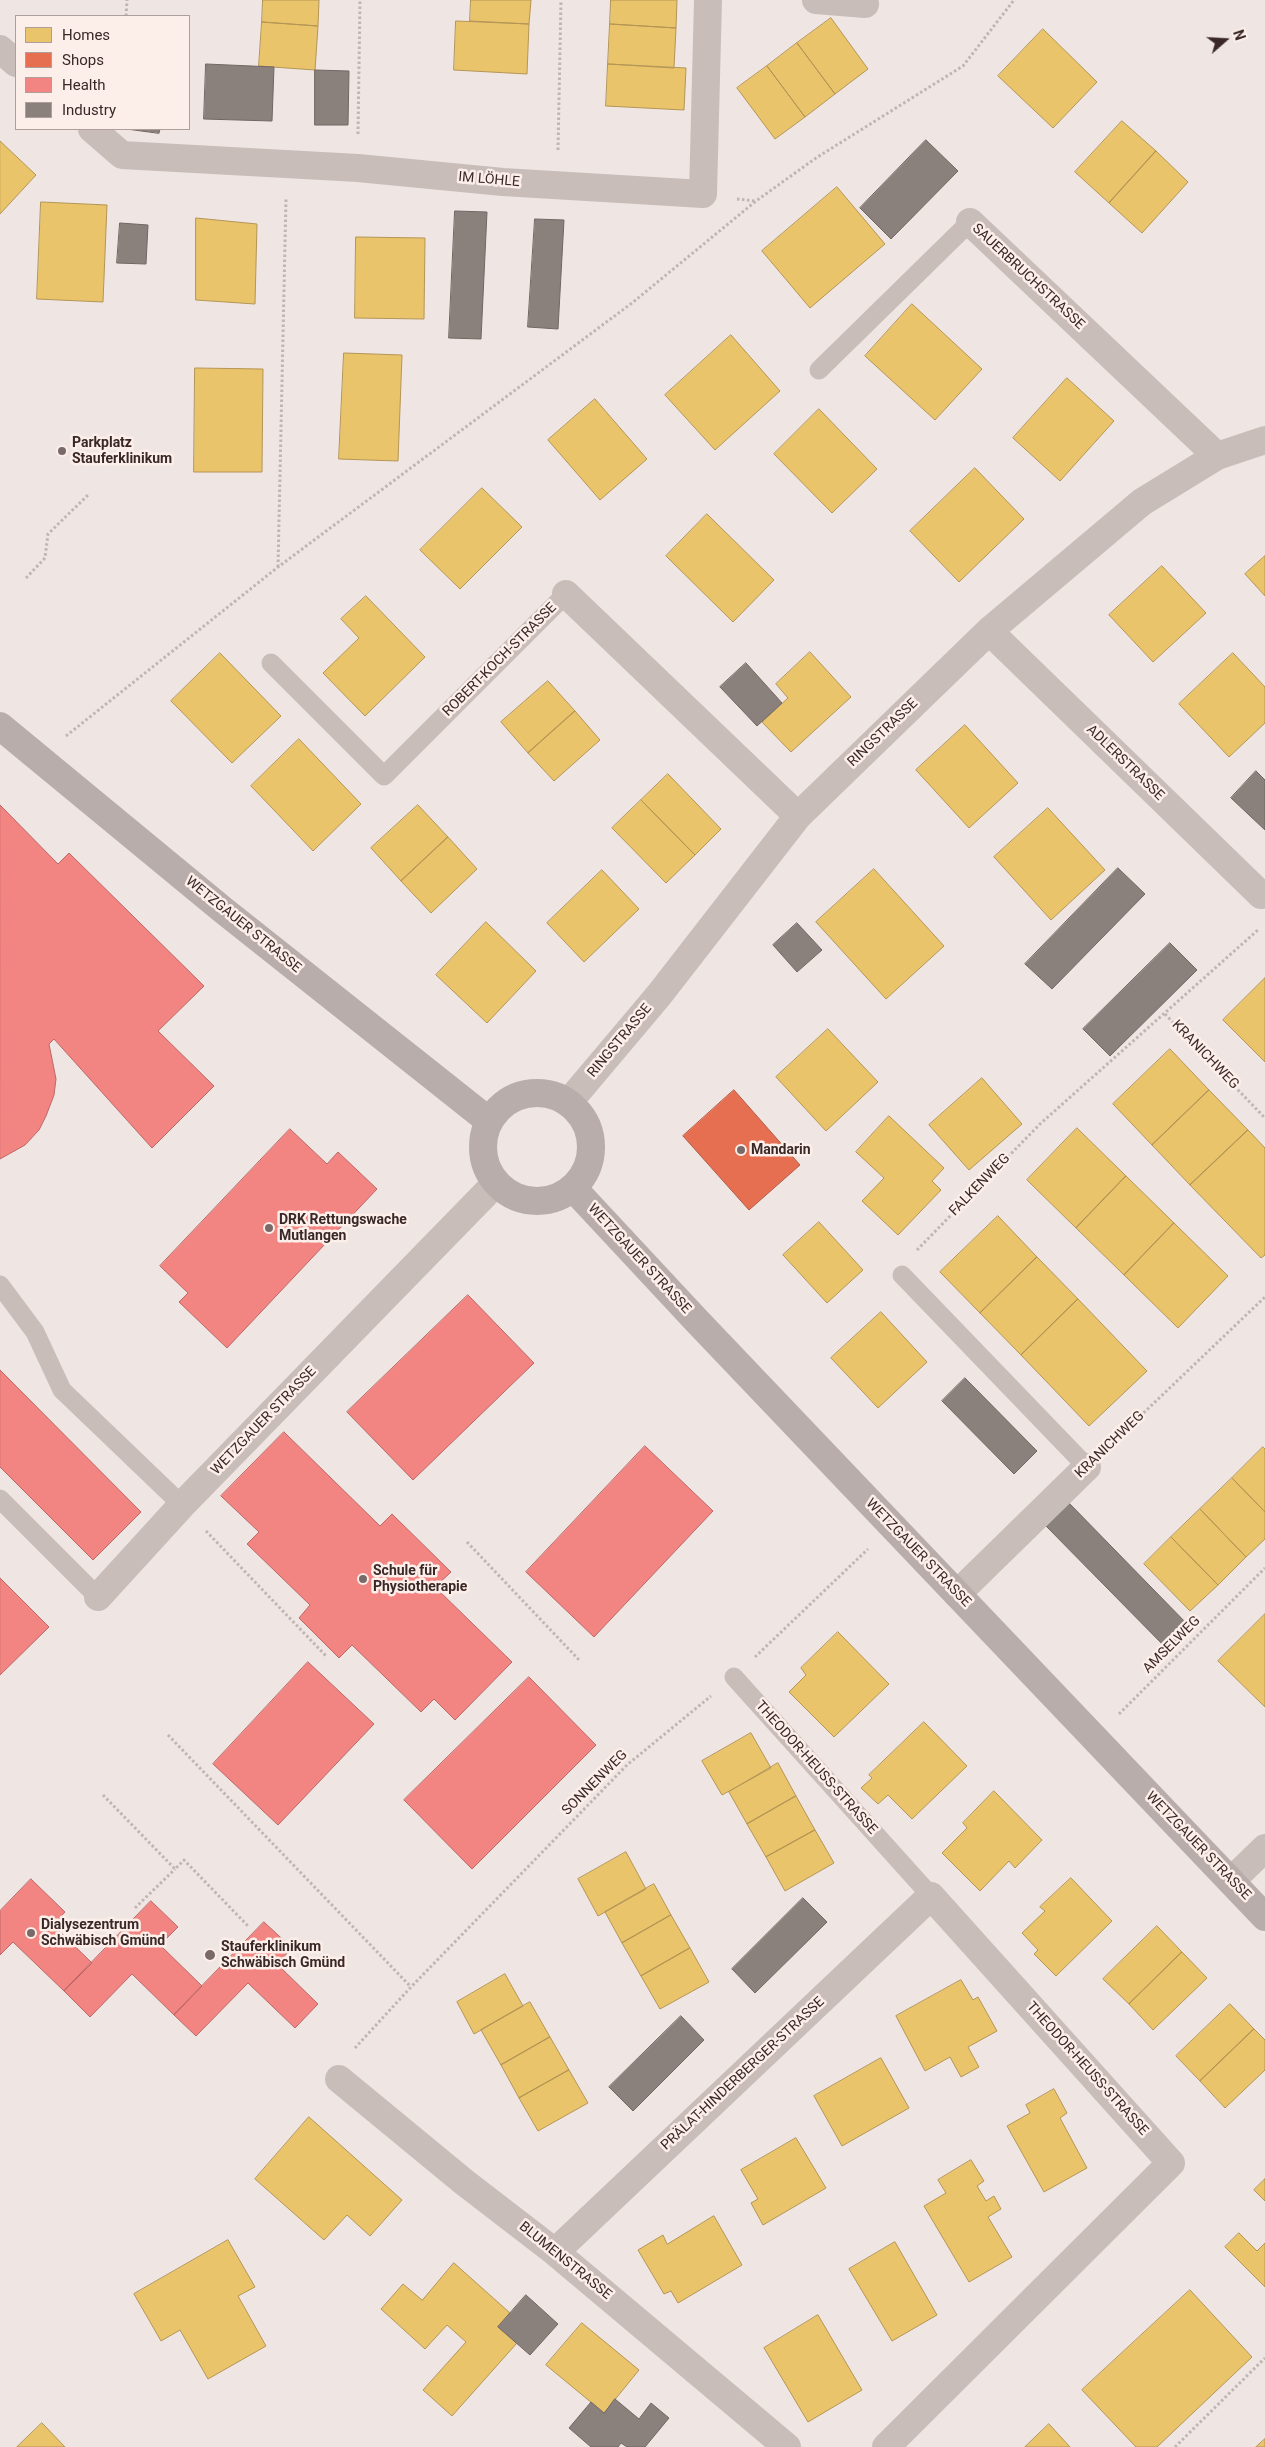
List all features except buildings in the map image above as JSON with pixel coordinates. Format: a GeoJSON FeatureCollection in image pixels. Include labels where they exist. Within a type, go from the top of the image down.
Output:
{"type":"FeatureCollection","features":[{"type":"Feature","properties":{"kind":"street","name":"IM LÖHLE"},"geometry":{"type":"LineString","coordinates":[[93,130],[122,155],[358,168],[557,186],[703,194],[708,0]]}},
{"type":"Feature","properties":{"kind":"street"},"geometry":{"type":"LineString","coordinates":[[816,0],[865,4]]}},
{"type":"Feature","properties":{"kind":"street"},"geometry":{"type":"LineString","coordinates":[[0,49],[15,62]]}},
{"type":"Feature","properties":{"kind":"street","name":"SAUERBRUCHSTRASSE"},"geometry":{"type":"LineString","coordinates":[[970,222],[1217,456]]}},
{"type":"Feature","properties":{"kind":"street","name":"RINGSTRASSE"},"geometry":{"type":"LineString","coordinates":[[568,1103],[659,995],[798,816],[989,631],[1142,502],[1217,456],[1265,440]]}},
{"type":"Feature","properties":{"kind":"street","name":"ROBERT-KOCH-STRASSE"},"geometry":{"type":"LineString","coordinates":[[566,594],[798,816]]}},
{"type":"Feature","properties":{"kind":"street","name":"ADLERSTRASSE"},"geometry":{"type":"LineString","coordinates":[[989,631],[1261,895]]}},
{"type":"Feature","properties":{"kind":"street","name":"WETZGAUER STRASSE"},"geometry":{"type":"LineString","coordinates":[[0,726],[231,917],[489,1121]]}},
{"type":"Feature","properties":{"kind":"street"},"geometry":{"type":"LineString","coordinates":[[534,1093],[552,1095],[568,1103],[579,1114],[588,1128],[591,1144],[590,1160],[584,1176],[573,1188],[559,1197],[543,1202],[525,1200],[509,1194],[496,1183],[487,1169],[483,1153],[484,1137],[489,1121],[501,1107],[516,1097],[534,1093]]}},
{"type":"Feature","properties":{"kind":"street","name":"WETZGAUER STRASSE"},"geometry":{"type":"LineString","coordinates":[[98,1597],[182,1505],[496,1183]]}},
{"type":"Feature","properties":{"kind":"street","name":"WETZGAUER STRASSE"},"geometry":{"type":"LineString","coordinates":[[573,1188],[1265,1917]]}},
{"type":"Feature","properties":{"kind":"street","name":"KRANICHWEG"},"geometry":{"type":"LineString","coordinates":[[957,1594],[1087,1466]]}},
{"type":"Feature","properties":{"kind":"street"},"geometry":{"type":"LineString","coordinates":[[1231,1881],[1265,1848]]}},
{"type":"Feature","properties":{"kind":"street","name":"PRÄLAT-HINDERBERGER-STRASSE"},"geometry":{"type":"LineString","coordinates":[[555,2252],[931,1896]]}},
{"type":"Feature","properties":{"kind":"street","name":"THEODOR-HEUSS-STRASSE"},"geometry":{"type":"LineString","coordinates":[[886,2447],[1171,2163],[931,1896]]}},
{"type":"Feature","properties":{"kind":"street","name":"BLUMENSTRASSE"},"geometry":{"type":"LineString","coordinates":[[339,2079],[464,2182],[555,2252],[788,2447]]}},
{"type":"Feature","properties":{"kind":"lane","name":"SAUERBRUCHSTRASSE"},"geometry":{"type":"LineString","coordinates":[[819,370],[970,222]]}},
{"type":"Feature","properties":{"kind":"lane","name":"ROBERT-KOCH-STRASSE"},"geometry":{"type":"LineString","coordinates":[[271,663],[384,776],[566,594]]}},
{"type":"Feature","properties":{"kind":"lane"},"geometry":{"type":"LineString","coordinates":[[902,1275],[1087,1466]]}},
{"type":"Feature","properties":{"kind":"lane"},"geometry":{"type":"LineString","coordinates":[[0,1285],[35,1332],[62,1390],[182,1505]]}},
{"type":"Feature","properties":{"kind":"lane"},"geometry":{"type":"LineString","coordinates":[[0,1499],[98,1597]]}},
{"type":"Feature","properties":{"kind":"lane","name":"THEODOR-HEUSS-STRASSE"},"geometry":{"type":"LineString","coordinates":[[734,1677],[931,1896]]}},
{"type":"Feature","properties":{"kind":"path"},"geometry":{"type":"LineString","coordinates":[[126,0],[126,15]]}},
{"type":"Feature","properties":{"kind":"path"},"geometry":{"type":"LineString","coordinates":[[358,168],[360,0]]}},
{"type":"Feature","properties":{"kind":"path"},"geometry":{"type":"LineString","coordinates":[[557,186],[561,0]]}},
{"type":"Feature","properties":{"kind":"path"},"geometry":{"type":"LineString","coordinates":[[38,758],[278,567],[632,303],[756,201],[808,163],[963,66],[1014,0]]}},
{"type":"Feature","properties":{"kind":"path"},"geometry":{"type":"LineString","coordinates":[[278,567],[287,165]]}},
{"type":"Feature","properties":{"kind":"path"},"geometry":{"type":"LineString","coordinates":[[26,578],[45,558],[48,534],[89,494]]}},
{"type":"Feature","properties":{"kind":"path","name":"FALKENWEG"},"geometry":{"type":"LineString","coordinates":[[902,1275],[906,1262],[1040,1124],[1265,924]]}},
{"type":"Feature","properties":{"kind":"path","name":"KRANICHWEG"},"geometry":{"type":"LineString","coordinates":[[1165,1014],[1265,1118]]}},
{"type":"Feature","properties":{"kind":"path","name":"KRANICHWEG"},"geometry":{"type":"LineString","coordinates":[[1087,1466],[1265,1296]]}},
{"type":"Feature","properties":{"kind":"path"},"geometry":{"type":"LineString","coordinates":[[182,1505],[327,1657]]}},
{"type":"Feature","properties":{"kind":"path","name":"SONNENWEG"},"geometry":{"type":"LineString","coordinates":[[339,2079],[344,2059],[411,1987],[627,1765],[734,1677],[892,1526]]}},
{"type":"Feature","properties":{"kind":"path"},"geometry":{"type":"LineString","coordinates":[[467,1542],[580,1661]]}},
{"type":"Feature","properties":{"kind":"path","name":"AMSELWEG"},"geometry":{"type":"LineString","coordinates":[[1094,1738],[1265,1568]]}},
{"type":"Feature","properties":{"kind":"path"},"geometry":{"type":"LineString","coordinates":[[168,1736],[411,1987]]}},
{"type":"Feature","properties":{"kind":"path"},"geometry":{"type":"LineString","coordinates":[[103,1795],[175,1869]]}},
{"type":"Feature","properties":{"kind":"path"},"geometry":{"type":"LineString","coordinates":[[135,1908],[184,1860],[248,1926]]}},
{"type":"Feature","properties":{"kind":"path"},"geometry":{"type":"LineString","coordinates":[[1175,2447],[1265,2358]]}},
{"type":"Feature","properties":{"kind":"place","name":"Parkplatz Stauferklinikum"},"geometry":{"type":"Point","coordinates":[62,451]}},
{"type":"Feature","properties":{"kind":"place","name":"Mandarin"},"geometry":{"type":"Point","coordinates":[741,1150]}},
{"type":"Feature","properties":{"kind":"place","name":"DRK Rettungswache Mutlangen"},"geometry":{"type":"Point","coordinates":[269,1228]}},
{"type":"Feature","properties":{"kind":"place","name":"Schule für Physiotherapie"},"geometry":{"type":"Point","coordinates":[363,1579]}},
{"type":"Feature","properties":{"kind":"place","name":"Dialysezentrum Schwäbisch Gmünd"},"geometry":{"type":"Point","coordinates":[31,1933]}},
{"type":"Feature","properties":{"kind":"place","name":"Stauferklinikum Schwäbisch Gmünd"},"geometry":{"type":"Point","coordinates":[210,1955]}}]}
